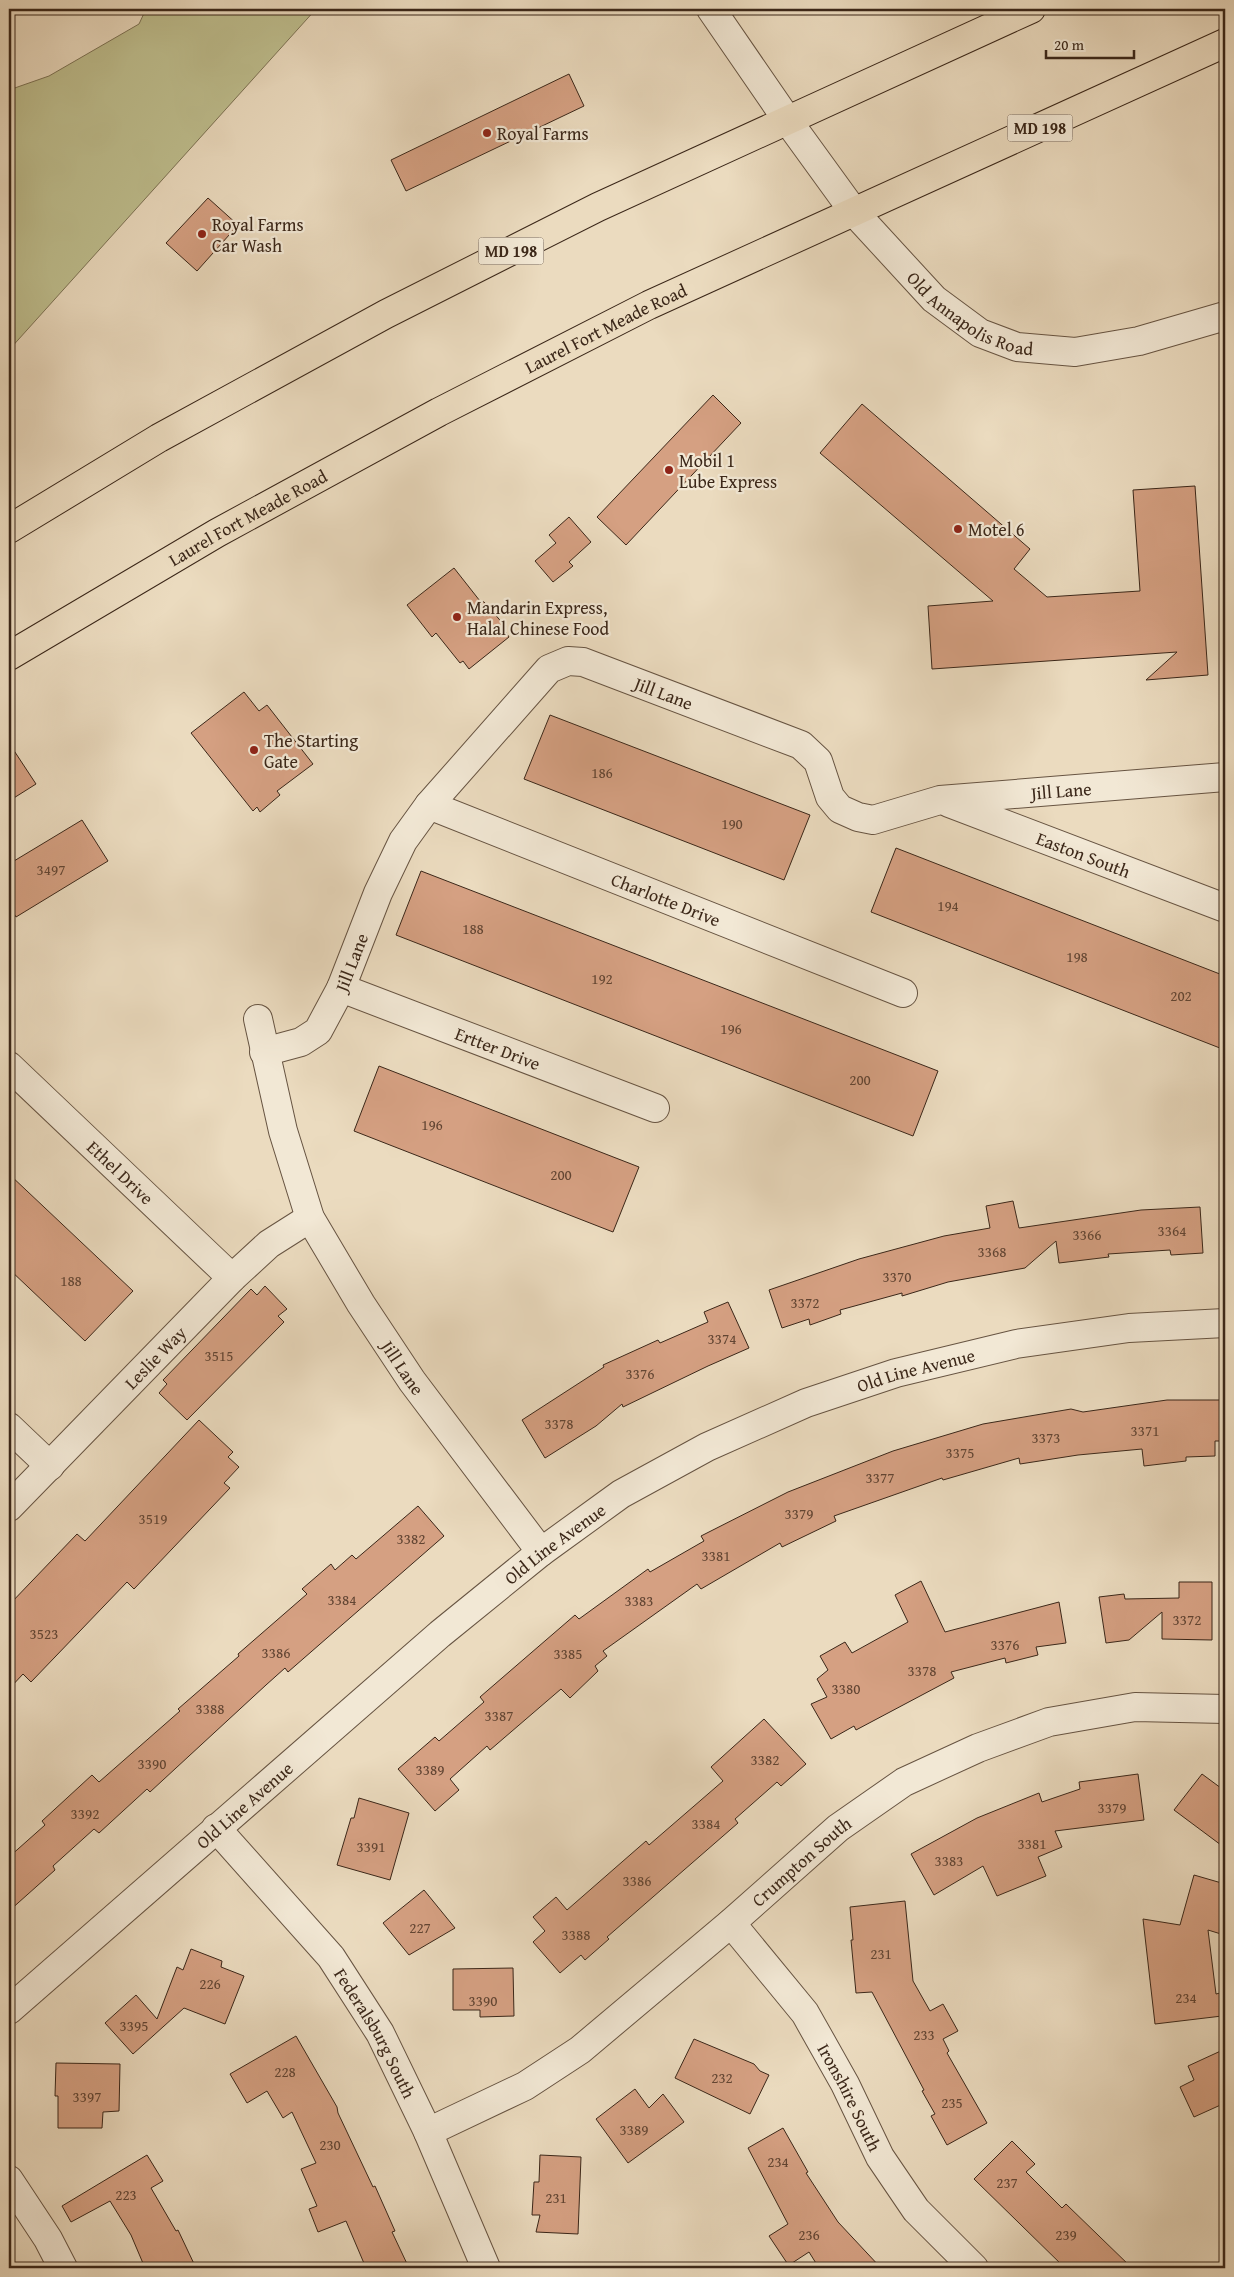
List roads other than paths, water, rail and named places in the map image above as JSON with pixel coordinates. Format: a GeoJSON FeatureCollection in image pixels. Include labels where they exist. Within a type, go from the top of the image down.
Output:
{"type":"FeatureCollection","features":[{"type":"Feature","properties":{"kind":"main road","name":"MD 198"},"geometry":{"type":"LineString","coordinates":[[9,528],[159,438],[386,314],[598,207],[1031,9]]}},
{"type":"Feature","properties":{"kind":"main road","name":"Laurel Fort Meade Road"},"geometry":{"type":"LineString","coordinates":[[9,656],[216,533],[439,412],[649,305],[1225,43]]}},
{"type":"Feature","properties":{"kind":"street","name":"Old Annapolis Road"},"geometry":{"type":"LineString","coordinates":[[711,9],[788,121],[854,212],[934,300],[980,332],[1017,347],[1075,352],[1139,341],[1225,316]]}},
{"type":"Feature","properties":{"kind":"street","name":"Jill Lane"},"geometry":{"type":"LineString","coordinates":[[264,1052],[301,1042],[318,1031],[341,988],[386,876],[403,841],[430,805],[549,669],[568,661],[583,662],[801,745],[818,762],[830,797],[840,809],[858,817],[873,820],[940,800],[1225,778]]}},
{"type":"Feature","properties":{"kind":"street","name":"Easton South"},"geometry":{"type":"LineString","coordinates":[[940,800],[1225,908]]}},
{"type":"Feature","properties":{"kind":"street","name":"Charlotte Drive"},"geometry":{"type":"LineString","coordinates":[[430,805],[903,994]]}},
{"type":"Feature","properties":{"kind":"street","name":"Ertter Drive"},"geometry":{"type":"LineString","coordinates":[[341,988],[655,1108]]}},
{"type":"Feature","properties":{"kind":"street","name":"Jill Lane"},"geometry":{"type":"LineString","coordinates":[[258,1019],[283,1131],[310,1218],[361,1304],[412,1381],[541,1552]]}},
{"type":"Feature","properties":{"kind":"street","name":"Ethel Drive"},"geometry":{"type":"LineString","coordinates":[[9,1066],[232,1278]]}},
{"type":"Feature","properties":{"kind":"street","name":"Leslie Way"},"geometry":{"type":"LineString","coordinates":[[9,1507],[232,1278],[269,1244],[310,1218]]}},
{"type":"Feature","properties":{"kind":"street","name":"Old Line Avenue"},"geometry":{"type":"LineString","coordinates":[[9,2010],[440,1634],[541,1552],[621,1494],[707,1447],[806,1403],[896,1373],[1016,1344],[1129,1328],[1225,1323]]}},
{"type":"Feature","properties":{"kind":"street"},"geometry":{"type":"LineString","coordinates":[[9,1427],[50,1466]]}},
{"type":"Feature","properties":{"kind":"street","name":"Crumpton South"},"geometry":{"type":"LineString","coordinates":[[428,2132],[525,2086],[580,2050],[731,1923],[838,1828],[904,1782],[978,1748],[1050,1722],[1136,1707],[1225,1709]]}},
{"type":"Feature","properties":{"kind":"street","name":"Federalsburg South"},"geometry":{"type":"LineString","coordinates":[[216,1828],[331,1957],[380,2033],[428,2132],[486,2268]]}},
{"type":"Feature","properties":{"kind":"street","name":"Ironshire South"},"geometry":{"type":"LineString","coordinates":[[731,1923],[805,2013],[845,2084],[880,2157],[916,2210],[974,2268]]}},
{"type":"Feature","properties":{"kind":"street"},"geometry":{"type":"LineString","coordinates":[[9,2180],[48,2240],[63,2268]]}},
{"type":"Feature","properties":{"kind":"place","name":"Royal Farms"},"geometry":{"type":"Point","coordinates":[487,133]}},
{"type":"Feature","properties":{"kind":"place","name":"Royal Farms Car Wash"},"geometry":{"type":"Point","coordinates":[202,234]}},
{"type":"Feature","properties":{"kind":"place","name":"Mobil 1 Lube Express"},"geometry":{"type":"Point","coordinates":[669,470]}},
{"type":"Feature","properties":{"kind":"place","name":"Motel 6"},"geometry":{"type":"Point","coordinates":[958,529]}},
{"type":"Feature","properties":{"kind":"place","name":"Mandarin Express, Halal Chinese Food"},"geometry":{"type":"Point","coordinates":[457,617]}},
{"type":"Feature","properties":{"kind":"place","name":"The Starting Gate"},"geometry":{"type":"Point","coordinates":[254,750]}}]}
